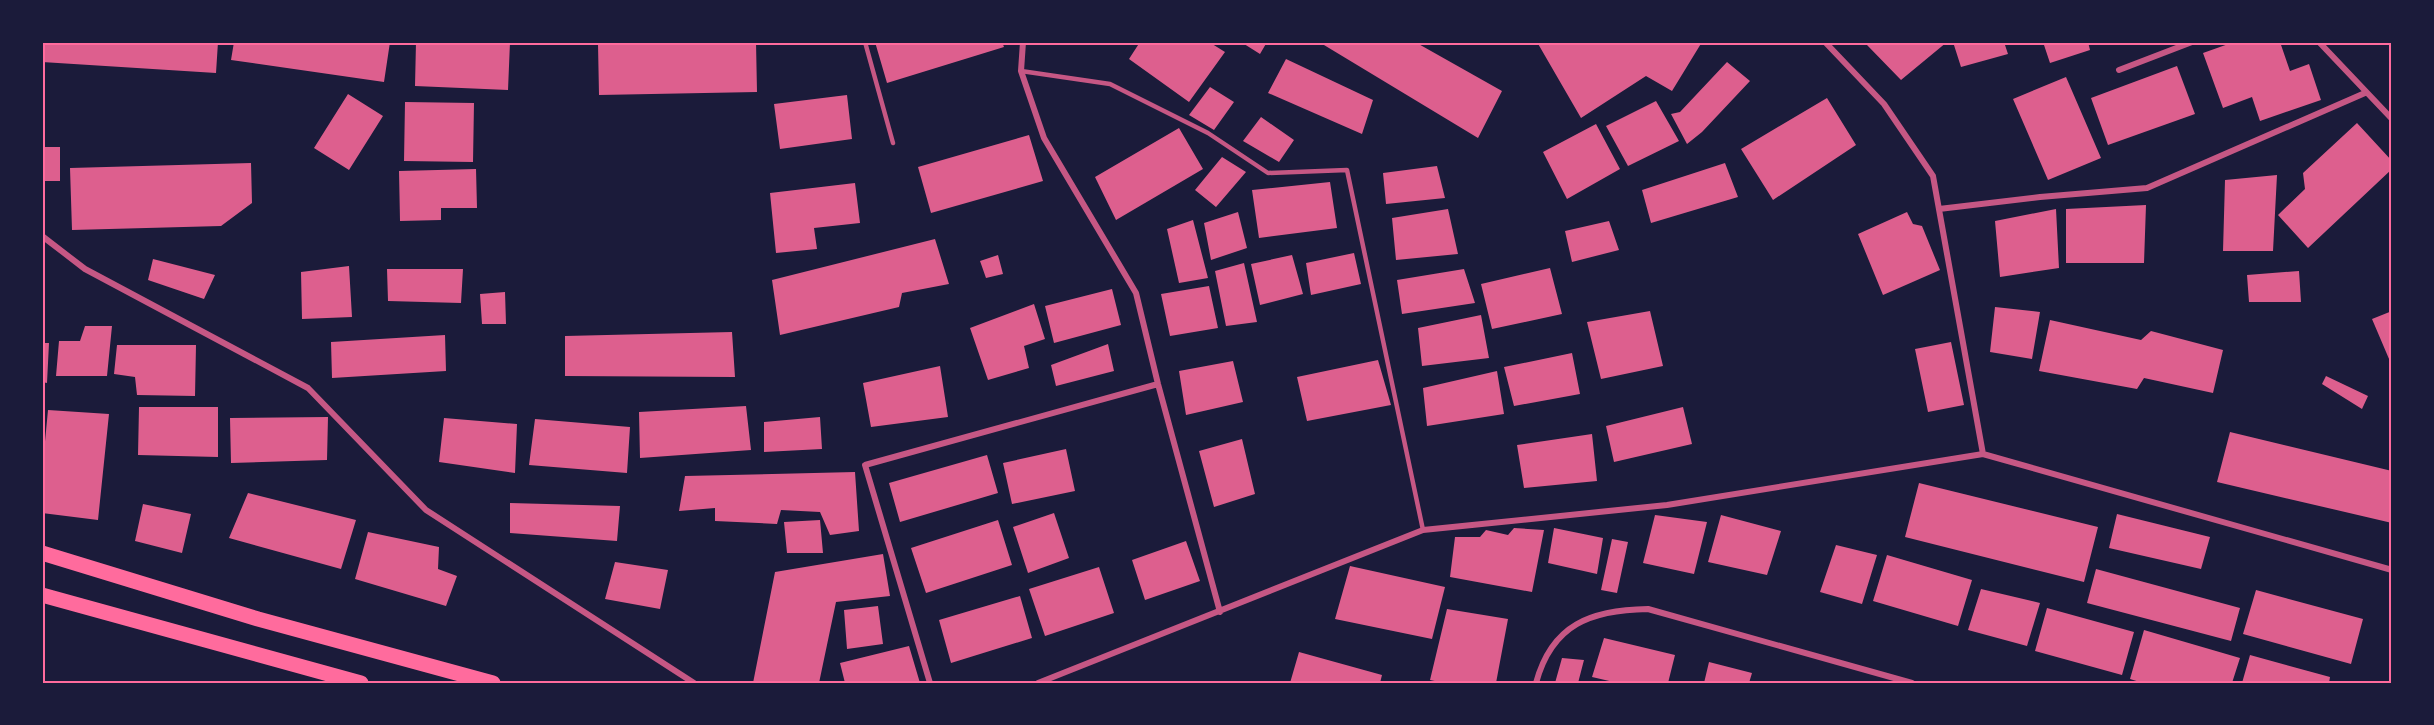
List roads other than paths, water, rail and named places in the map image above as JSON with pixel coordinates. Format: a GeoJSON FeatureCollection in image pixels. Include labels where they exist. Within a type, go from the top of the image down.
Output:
{"type":"FeatureCollection","features":[{"type":"Feature","properties":{"kind":"main road"},"geometry":{"type":"LineString","coordinates":[[42,553],[258,619],[493,683]]}},
{"type":"Feature","properties":{"kind":"main road"},"geometry":{"type":"LineString","coordinates":[[42,595],[361,683]]}},
{"type":"Feature","properties":{"kind":"street"},"geometry":{"type":"LineString","coordinates":[[1023,42],[1020,71],[1044,138],[1136,293],[1158,384],[1220,612]]}},
{"type":"Feature","properties":{"kind":"street"},"geometry":{"type":"LineString","coordinates":[[1825,42],[1884,104],[1933,176],[1983,454]]}},
{"type":"Feature","properties":{"kind":"street"},"geometry":{"type":"LineString","coordinates":[[2120,70],[2192,42]]}},
{"type":"Feature","properties":{"kind":"street"},"geometry":{"type":"LineString","coordinates":[[2319,42],[2392,119]]}},
{"type":"Feature","properties":{"kind":"street"},"geometry":{"type":"LineString","coordinates":[[1938,209],[2147,188],[2365,93]]}},
{"type":"Feature","properties":{"kind":"street"},"geometry":{"type":"LineString","coordinates":[[42,236],[85,269],[308,388],[426,510],[694,683]]}},
{"type":"Feature","properties":{"kind":"street"},"geometry":{"type":"LineString","coordinates":[[930,683],[865,465],[1158,384]]}},
{"type":"Feature","properties":{"kind":"street"},"geometry":{"type":"LineString","coordinates":[[1038,683],[1101,656],[1220,612],[1423,530],[1667,505],[1983,454],[2392,570]]}},
{"type":"Feature","properties":{"kind":"street"},"geometry":{"type":"LineString","coordinates":[[1536,683],[1552,645],[1579,621],[1615,609],[1648,609],[1912,683]]}},
{"type":"Feature","properties":{"kind":"lane"},"geometry":{"type":"LineString","coordinates":[[865,42],[893,143]]}},
{"type":"Feature","properties":{"kind":"lane"},"geometry":{"type":"LineString","coordinates":[[1020,71],[1110,84],[1208,133],[1268,173],[1347,170],[1423,530]]}}]}
